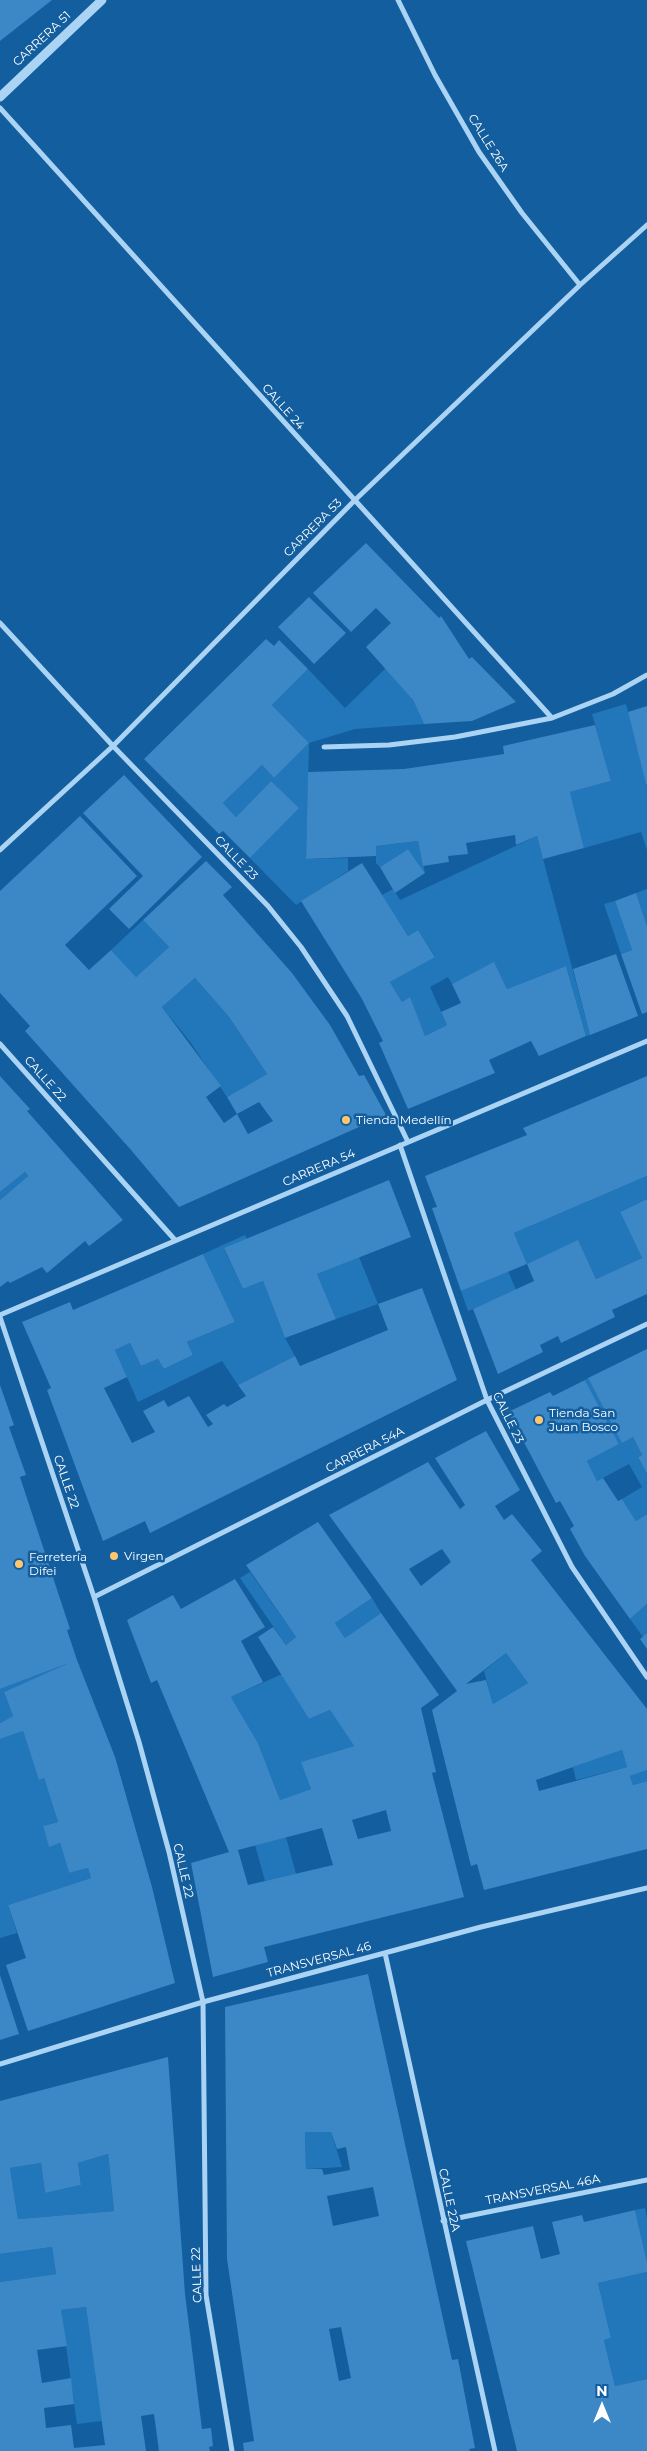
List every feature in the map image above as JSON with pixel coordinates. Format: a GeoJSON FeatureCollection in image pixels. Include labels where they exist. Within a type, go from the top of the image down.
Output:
{"type":"FeatureCollection","features":[{"type":"Feature","properties":{"kind":"street","name":"CARRERA 51"},"geometry":{"type":"LineString","coordinates":[[0,97],[102,0]]}},
{"type":"Feature","properties":{"kind":"street","name":"CALLE 26A"},"geometry":{"type":"LineString","coordinates":[[398,0],[435,75],[479,152],[522,213],[580,285]]}},
{"type":"Feature","properties":{"kind":"street","name":"CALLE 24"},"geometry":{"type":"LineString","coordinates":[[0,108],[552,718]]}},
{"type":"Feature","properties":{"kind":"street","name":"CARRERA 53"},"geometry":{"type":"LineString","coordinates":[[0,850],[112,746],[354,501],[580,285],[647,226]]}},
{"type":"Feature","properties":{"kind":"street","name":"CALLE 23"},"geometry":{"type":"LineString","coordinates":[[0,623],[112,746],[222,856],[268,906],[301,947],[347,1016],[408,1142]]}},
{"type":"Feature","properties":{"kind":"street"},"geometry":{"type":"LineString","coordinates":[[324,747],[389,745],[455,737],[552,718],[613,694],[647,675]]}},
{"type":"Feature","properties":{"kind":"street","name":"CARRERA 54"},"geometry":{"type":"LineString","coordinates":[[0,1316],[647,1042]]}},
{"type":"Feature","properties":{"kind":"street","name":"CALLE 22"},"geometry":{"type":"LineString","coordinates":[[0,1044],[176,1240]]}},
{"type":"Feature","properties":{"kind":"street","name":"CALLE 23"},"geometry":{"type":"LineString","coordinates":[[400,1145],[487,1400],[572,1567],[647,1677]]}},
{"type":"Feature","properties":{"kind":"street","name":"CALLE 22"},"geometry":{"type":"LineString","coordinates":[[0,1316],[94,1597],[139,1742],[169,1852],[203,2002],[206,2295],[232,2451]]}},
{"type":"Feature","properties":{"kind":"street","name":"CARRERA 54A"},"geometry":{"type":"LineString","coordinates":[[94,1597],[487,1400],[647,1324]]}},
{"type":"Feature","properties":{"kind":"street","name":"TRANSVERSAL 46"},"geometry":{"type":"LineString","coordinates":[[0,2064],[203,2002],[481,1927],[647,1888]]}},
{"type":"Feature","properties":{"kind":"street","name":"CALLE 22A"},"geometry":{"type":"LineString","coordinates":[[385,1953],[494,2451]]}},
{"type":"Feature","properties":{"kind":"street","name":"TRANSVERSAL 46A"},"geometry":{"type":"LineString","coordinates":[[443,2221],[647,2180]]}},
{"type":"Feature","properties":{"kind":"shaded area"},"geometry":{"type":"Polygon","coordinates":[[[386,668],[413,700],[424,724],[355,729],[309,743],[272,705],[308,669],[345,708],[386,668]]]}},
{"type":"Feature","properties":{"kind":"shaded area"},"geometry":{"type":"Polygon","coordinates":[[[626,704],[647,786],[647,850],[641,832],[584,848],[570,792],[611,781],[592,714],[626,704]]]}},
{"type":"Feature","properties":{"kind":"shaded area"},"geometry":{"type":"Polygon","coordinates":[[[309,743],[306,859],[348,858],[348,871],[296,905],[250,858],[298,808],[271,781],[236,817],[223,803],[262,765],[274,778],[309,743]]]}},
{"type":"Feature","properties":{"kind":"shaded area"},"geometry":{"type":"Polygon","coordinates":[[[537,836],[590,1035],[586,1036],[566,966],[507,989],[494,963],[452,984],[448,977],[430,987],[447,1025],[425,1036],[409,998],[402,1002],[390,982],[435,956],[418,930],[408,936],[382,895],[393,889],[400,900],[537,836]]]}},
{"type":"Feature","properties":{"kind":"shaded area"},"geometry":{"type":"Polygon","coordinates":[[[418,841],[425,873],[408,849],[380,867],[376,863],[376,846],[418,841]]]}},
{"type":"Feature","properties":{"kind":"shaded area"},"geometry":{"type":"Polygon","coordinates":[[[647,889],[647,926],[636,893],[647,889]]]}},
{"type":"Feature","properties":{"kind":"shaded area"},"geometry":{"type":"Polygon","coordinates":[[[615,901],[632,950],[621,954],[604,904],[615,901]]]}},
{"type":"Feature","properties":{"kind":"shaded area"},"geometry":{"type":"Polygon","coordinates":[[[143,920],[169,947],[136,977],[111,950],[143,920]]]}},
{"type":"Feature","properties":{"kind":"shaded area"},"geometry":{"type":"Polygon","coordinates":[[[195,978],[229,1017],[267,1074],[227,1097],[191,1043],[162,1007],[195,978]]]}},
{"type":"Feature","properties":{"kind":"shaded area"},"geometry":{"type":"Polygon","coordinates":[[[25,1172],[28,1176],[0,1200],[0,1192],[25,1172]]]}},
{"type":"Feature","properties":{"kind":"shaded area"},"geometry":{"type":"Polygon","coordinates":[[[647,1176],[647,1199],[620,1212],[642,1258],[596,1279],[578,1241],[527,1264],[514,1233],[647,1176]]]}},
{"type":"Feature","properties":{"kind":"shaded area"},"geometry":{"type":"Polygon","coordinates":[[[245,1235],[247,1239],[224,1249],[243,1289],[263,1281],[285,1338],[295,1356],[238,1385],[222,1361],[138,1402],[115,1350],[130,1343],[141,1366],[158,1359],[164,1369],[193,1355],[187,1342],[235,1322],[203,1254],[245,1235]]]}},
{"type":"Feature","properties":{"kind":"shaded area"},"geometry":{"type":"Polygon","coordinates":[[[359,1257],[378,1304],[336,1319],[317,1274],[359,1257]]]}},
{"type":"Feature","properties":{"kind":"shaded area"},"geometry":{"type":"Polygon","coordinates":[[[508,1271],[516,1290],[468,1311],[461,1291],[508,1271]]]}},
{"type":"Feature","properties":{"kind":"shaded area"},"geometry":{"type":"Polygon","coordinates":[[[588,1378],[623,1442],[633,1437],[642,1455],[638,1457],[647,1474],[647,1514],[636,1521],[622,1499],[642,1487],[629,1464],[597,1481],[587,1461],[619,1444],[585,1380],[588,1378]]]}},
{"type":"Feature","properties":{"kind":"shaded area"},"geometry":{"type":"Polygon","coordinates":[[[250,1572],[296,1637],[286,1645],[240,1578],[250,1572]]]}},
{"type":"Feature","properties":{"kind":"shaded area"},"geometry":{"type":"Polygon","coordinates":[[[372,1598],[381,1613],[345,1638],[335,1623],[372,1598]]]}},
{"type":"Feature","properties":{"kind":"shaded area"},"geometry":{"type":"Polygon","coordinates":[[[647,1604],[647,1633],[643,1637],[630,1619],[647,1604]]]}},
{"type":"Feature","properties":{"kind":"shaded area"},"geometry":{"type":"Polygon","coordinates":[[[506,1653],[528,1683],[493,1704],[484,1671],[506,1653]]]}},
{"type":"Feature","properties":{"kind":"shaded area"},"geometry":{"type":"Polygon","coordinates":[[[77,1660],[4,1692],[13,1716],[0,1723],[0,1689],[77,1660]]]}},
{"type":"Feature","properties":{"kind":"shaded area"},"geometry":{"type":"Polygon","coordinates":[[[282,1674],[309,1719],[330,1710],[354,1746],[302,1762],[311,1789],[280,1800],[258,1743],[231,1697],[282,1674]]]}},
{"type":"Feature","properties":{"kind":"shaded area"},"geometry":{"type":"Polygon","coordinates":[[[23,1731],[39,1779],[44,1778],[58,1822],[43,1826],[49,1846],[60,1843],[69,1873],[88,1868],[91,1878],[8,1905],[17,1933],[0,1938],[0,1739],[23,1731]]]}},
{"type":"Feature","properties":{"kind":"shaded area"},"geometry":{"type":"Polygon","coordinates":[[[622,1750],[627,1767],[576,1780],[573,1767],[622,1750]]]}},
{"type":"Feature","properties":{"kind":"shaded area"},"geometry":{"type":"Polygon","coordinates":[[[647,1770],[647,1781],[633,1785],[630,1776],[647,1770]]]}},
{"type":"Feature","properties":{"kind":"shaded area"},"geometry":{"type":"Polygon","coordinates":[[[286,1837],[296,1874],[265,1881],[255,1845],[286,1837]]]}},
{"type":"Feature","properties":{"kind":"shaded area"},"geometry":{"type":"Polygon","coordinates":[[[305,2132],[331,2132],[342,2167],[306,2169],[305,2132]]]}},
{"type":"Feature","properties":{"kind":"shaded area"},"geometry":{"type":"Polygon","coordinates":[[[108,2154],[114,2211],[18,2219],[10,2168],[41,2163],[45,2193],[81,2185],[78,2163],[108,2154]]]}},
{"type":"Feature","properties":{"kind":"shaded area"},"geometry":{"type":"Polygon","coordinates":[[[645,2208],[647,2219],[647,2262],[635,2210],[645,2208]]]}},
{"type":"Feature","properties":{"kind":"shaded area"},"geometry":{"type":"Polygon","coordinates":[[[52,2247],[56,2274],[0,2282],[0,2254],[52,2247]]]}},
{"type":"Feature","properties":{"kind":"shaded area"},"geometry":{"type":"Polygon","coordinates":[[[647,2272],[647,2379],[615,2386],[604,2340],[611,2338],[598,2283],[647,2272]]]}},
{"type":"Feature","properties":{"kind":"shaded area"},"geometry":{"type":"Polygon","coordinates":[[[86,2307],[102,2421],[77,2424],[61,2310],[86,2307]]]}},
{"type":"Feature","properties":{"kind":"building"},"geometry":{"type":"Polygon","coordinates":[[[0,0],[52,0],[0,41],[0,0]]]}},
{"type":"Feature","properties":{"kind":"building"},"geometry":{"type":"Polygon","coordinates":[[[366,543],[439,618],[441,616],[469,659],[472,657],[516,702],[472,721],[424,724],[413,700],[366,647],[391,623],[376,608],[351,632],[313,593],[366,543]]]}},
{"type":"Feature","properties":{"kind":"building"},"geometry":{"type":"Polygon","coordinates":[[[309,597],[346,633],[314,664],[278,627],[309,597]]]}},
{"type":"Feature","properties":{"kind":"building"},"geometry":{"type":"Polygon","coordinates":[[[266,639],[274,646],[279,640],[308,669],[272,705],[309,743],[274,778],[262,765],[223,803],[236,817],[271,781],[299,808],[250,858],[223,831],[219,834],[144,759],[266,639]]]}},
{"type":"Feature","properties":{"kind":"building"},"geometry":{"type":"Polygon","coordinates":[[[647,706],[647,784],[646,784],[628,712],[647,706]]]}},
{"type":"Feature","properties":{"kind":"building"},"geometry":{"type":"Polygon","coordinates":[[[595,725],[611,781],[570,792],[584,848],[543,859],[537,836],[516,845],[515,835],[466,843],[468,854],[448,856],[449,862],[423,866],[418,841],[376,846],[376,856],[306,859],[308,772],[404,769],[504,754],[503,746],[595,725]]]}},
{"type":"Feature","properties":{"kind":"building"},"geometry":{"type":"Polygon","coordinates":[[[124,775],[202,857],[129,929],[109,909],[143,876],[83,813],[124,775]]]}},
{"type":"Feature","properties":{"kind":"building"},"geometry":{"type":"Polygon","coordinates":[[[80,816],[137,876],[65,945],[89,970],[111,950],[136,977],[169,947],[143,920],[206,861],[232,887],[223,895],[292,973],[330,1025],[359,1076],[364,1075],[386,1115],[179,1207],[25,1031],[30,1026],[0,993],[0,891],[80,816]],[[195,978],[162,1007],[221,1086],[206,1097],[224,1123],[237,1114],[227,1097],[267,1074],[229,1017],[195,978]],[[259,1102],[237,1114],[248,1134],[273,1121],[259,1102]]]}},
{"type":"Feature","properties":{"kind":"building"},"geometry":{"type":"Polygon","coordinates":[[[408,849],[425,873],[395,893],[380,867],[408,849]]]}},
{"type":"Feature","properties":{"kind":"building"},"geometry":{"type":"Polygon","coordinates":[[[362,863],[408,936],[418,930],[435,957],[390,982],[402,1002],[410,997],[425,1036],[447,1025],[441,1012],[461,1003],[452,984],[494,962],[507,989],[566,966],[586,1036],[539,1056],[531,1041],[489,1060],[495,1073],[408,1109],[379,1043],[383,1041],[362,999],[301,901],[362,863]]]}},
{"type":"Feature","properties":{"kind":"building"},"geometry":{"type":"Polygon","coordinates":[[[636,893],[647,926],[647,1012],[642,1014],[621,954],[632,950],[615,901],[636,893]]]}},
{"type":"Feature","properties":{"kind":"building"},"geometry":{"type":"Polygon","coordinates":[[[616,954],[638,1016],[590,1035],[573,969],[616,954]]]}},
{"type":"Feature","properties":{"kind":"building"},"geometry":{"type":"Polygon","coordinates":[[[0,1076],[30,1109],[27,1111],[123,1220],[89,1246],[85,1241],[47,1273],[42,1267],[10,1283],[8,1281],[0,1287],[0,1200],[28,1176],[25,1172],[0,1192],[0,1076]]]}},
{"type":"Feature","properties":{"kind":"building"},"geometry":{"type":"Polygon","coordinates":[[[647,1076],[647,1176],[514,1233],[527,1264],[461,1291],[432,1208],[437,1207],[425,1176],[527,1135],[523,1128],[647,1076]]]}},
{"type":"Feature","properties":{"kind":"building"},"geometry":{"type":"Polygon","coordinates":[[[389,1180],[411,1237],[317,1274],[336,1319],[285,1338],[263,1281],[243,1289],[224,1248],[389,1180]]]}},
{"type":"Feature","properties":{"kind":"building"},"geometry":{"type":"Polygon","coordinates":[[[647,1199],[647,1294],[612,1310],[615,1317],[561,1343],[558,1336],[540,1345],[543,1352],[498,1374],[473,1309],[534,1281],[527,1264],[578,1240],[596,1279],[642,1258],[620,1212],[647,1199]]]}},
{"type":"Feature","properties":{"kind":"building"},"geometry":{"type":"Polygon","coordinates":[[[203,1254],[235,1322],[187,1342],[193,1355],[164,1369],[158,1359],[141,1366],[130,1343],[115,1350],[127,1377],[104,1388],[132,1443],[155,1432],[143,1411],[164,1400],[168,1407],[189,1396],[208,1427],[213,1424],[206,1415],[224,1404],[227,1407],[246,1396],[238,1385],[295,1356],[300,1366],[388,1330],[378,1304],[422,1288],[457,1380],[150,1533],[145,1521],[103,1541],[47,1390],[51,1388],[22,1322],[70,1302],[73,1310],[203,1254]]]}},
{"type":"Feature","properties":{"kind":"building"},"geometry":{"type":"Polygon","coordinates":[[[647,1349],[647,1474],[638,1457],[642,1455],[633,1437],[622,1443],[588,1378],[647,1349]]]}},
{"type":"Feature","properties":{"kind":"building"},"geometry":{"type":"Polygon","coordinates":[[[585,1380],[619,1444],[587,1461],[597,1481],[603,1478],[618,1501],[622,1499],[636,1521],[647,1514],[647,1604],[630,1619],[585,1556],[570,1529],[574,1526],[560,1501],[556,1503],[508,1412],[550,1392],[553,1396],[585,1380]]]}},
{"type":"Feature","properties":{"kind":"building"},"geometry":{"type":"Polygon","coordinates":[[[0,1385],[14,1425],[9,1427],[26,1475],[20,1477],[70,1629],[67,1630],[77,1660],[115,1757],[152,1887],[175,1983],[28,2031],[6,1965],[26,1958],[8,1905],[91,1878],[88,1868],[69,1873],[60,1843],[49,1847],[43,1826],[58,1822],[44,1778],[39,1780],[23,1731],[0,1739],[0,1723],[13,1716],[4,1692],[69,1663],[0,1689],[0,1385]]]}},
{"type":"Feature","properties":{"kind":"building"},"geometry":{"type":"Polygon","coordinates":[[[486,1431],[520,1490],[495,1506],[504,1520],[512,1514],[542,1551],[531,1560],[647,1709],[647,1770],[630,1776],[633,1785],[647,1781],[647,1849],[484,1890],[477,1864],[471,1866],[432,1710],[457,1691],[329,1515],[428,1462],[460,1509],[465,1505],[435,1458],[486,1431]],[[442,1549],[409,1569],[421,1586],[451,1562],[442,1549]],[[506,1653],[466,1684],[486,1680],[493,1704],[528,1683],[506,1653]],[[622,1750],[536,1780],[539,1791],[627,1767],[622,1750]]]}},
{"type":"Feature","properties":{"kind":"building"},"geometry":{"type":"Polygon","coordinates":[[[318,1522],[372,1598],[335,1623],[345,1638],[381,1613],[439,1695],[421,1708],[436,1772],[432,1773],[464,1897],[264,1947],[268,1962],[213,1977],[191,1863],[229,1852],[157,1680],[151,1683],[127,1620],[173,1595],[181,1609],[235,1579],[265,1627],[241,1641],[263,1682],[231,1697],[258,1743],[280,1800],[311,1789],[301,1762],[354,1746],[330,1710],[309,1719],[258,1637],[273,1627],[286,1645],[296,1637],[246,1565],[318,1522]],[[386,1810],[352,1820],[358,1839],[391,1831],[386,1810]],[[322,1828],[238,1850],[248,1885],[333,1865],[322,1828]]]}},
{"type":"Feature","properties":{"kind":"building"},"geometry":{"type":"Polygon","coordinates":[[[647,1633],[647,1649],[640,1639],[647,1633]]]}},
{"type":"Feature","properties":{"kind":"building"},"geometry":{"type":"Polygon","coordinates":[[[368,1974],[452,2360],[458,2359],[475,2448],[469,2449],[470,2451],[244,2451],[243,2443],[254,2441],[227,2259],[225,2007],[368,1974]],[[305,2132],[306,2169],[322,2169],[324,2175],[350,2170],[346,2147],[337,2149],[331,2132],[305,2132]],[[373,2187],[327,2196],[333,2226],[379,2216],[373,2187]],[[341,2327],[329,2329],[339,2381],[351,2378],[341,2327]]]}},
{"type":"Feature","properties":{"kind":"building"},"geometry":{"type":"Polygon","coordinates":[[[0,1975],[19,2034],[0,2040],[0,1975]]]}},
{"type":"Feature","properties":{"kind":"building"},"geometry":{"type":"Polygon","coordinates":[[[168,2057],[185,2294],[202,2429],[211,2428],[213,2446],[209,2447],[210,2451],[159,2451],[154,2414],[141,2416],[146,2451],[0,2451],[0,2282],[56,2274],[52,2247],[0,2254],[0,2101],[168,2057]],[[108,2154],[78,2163],[81,2185],[45,2193],[41,2163],[10,2168],[18,2219],[114,2211],[108,2154]],[[86,2307],[61,2310],[67,2346],[37,2350],[42,2383],[71,2378],[74,2404],[44,2408],[46,2428],[71,2425],[74,2448],[105,2445],[86,2307]]]}},
{"type":"Feature","properties":{"kind":"building"},"geometry":{"type":"Polygon","coordinates":[[[635,2210],[647,2262],[647,2272],[598,2283],[611,2338],[604,2340],[615,2386],[647,2379],[647,2451],[517,2451],[466,2241],[533,2226],[541,2259],[560,2254],[552,2222],[582,2215],[584,2222],[635,2210]]]}},
{"type":"Feature","properties":{"kind":"place","name":"Tienda Medellín"},"geometry":{"type":"Point","coordinates":[346,1120]}},
{"type":"Feature","properties":{"kind":"place","name":"Tienda San Juan Bosco"},"geometry":{"type":"Point","coordinates":[539,1420]}},
{"type":"Feature","properties":{"kind":"place","name":"Virgen"},"geometry":{"type":"Point","coordinates":[114,1556]}},
{"type":"Feature","properties":{"kind":"place","name":"Ferretería Difei"},"geometry":{"type":"Point","coordinates":[19,1564]}}]}
